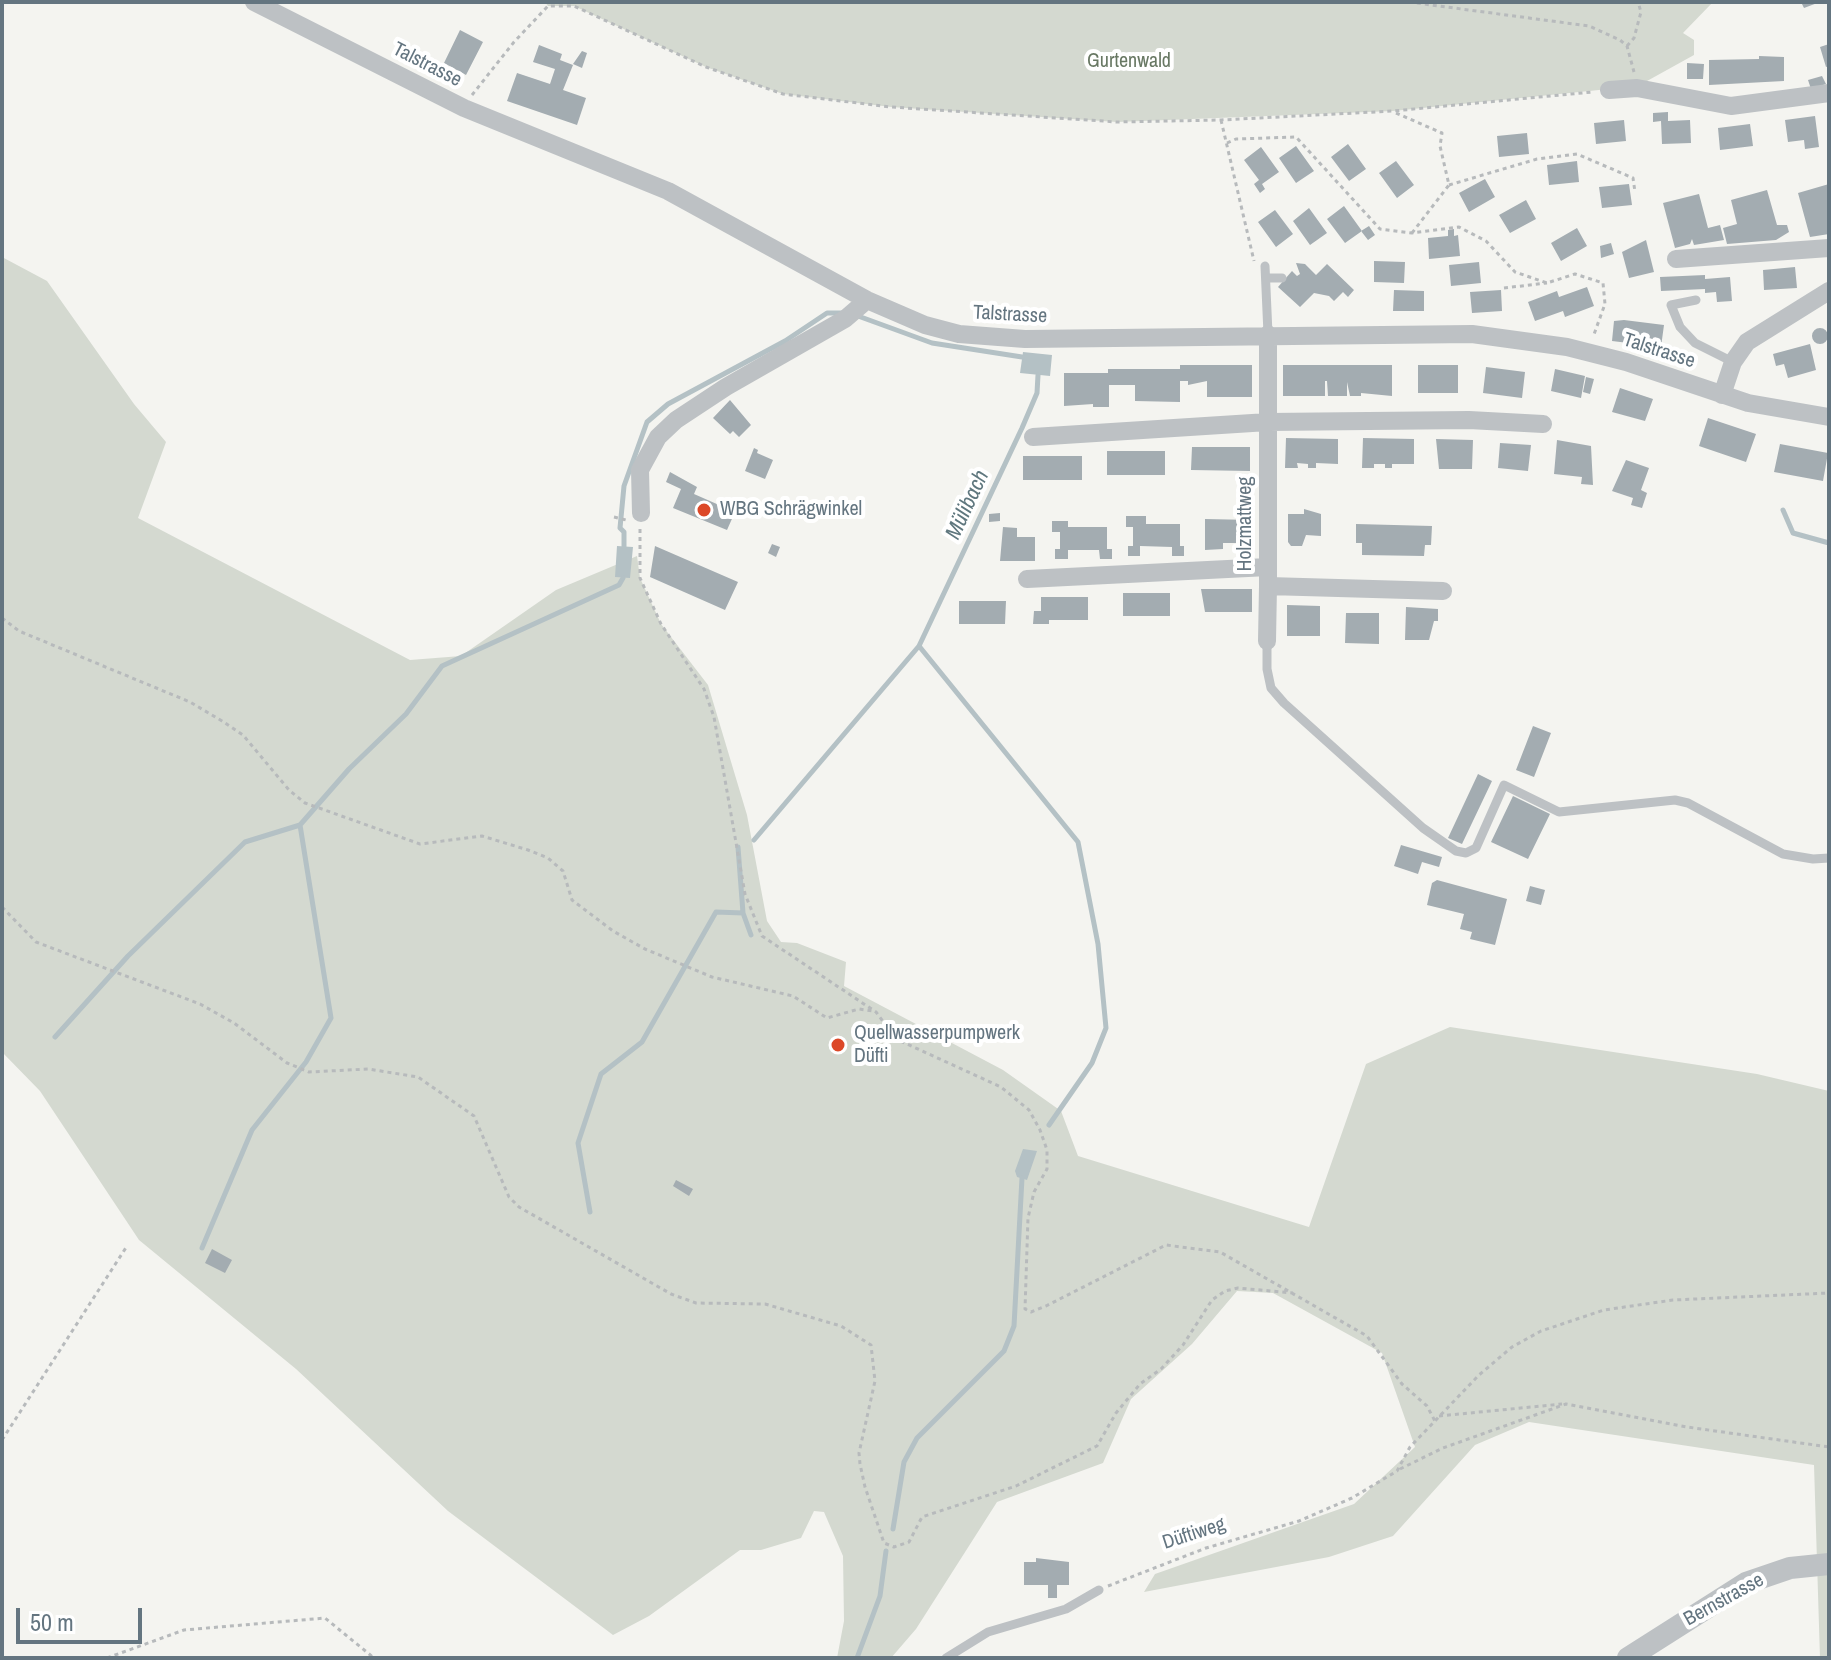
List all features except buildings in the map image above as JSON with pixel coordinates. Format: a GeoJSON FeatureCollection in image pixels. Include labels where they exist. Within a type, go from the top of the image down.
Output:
{"type":"FeatureCollection","features":[{"type":"Feature","properties":{"kind":"street","name":"Talstrasse"},"geometry":{"type":"LineString","coordinates":[[254,2],[464,108],[668,191],[857,310],[989,338],[1472,334],[1529,340],[1588,352],[1793,414],[1829,417]]}},
{"type":"Feature","properties":{"kind":"street"},"geometry":{"type":"LineString","coordinates":[[1609,90],[1637,88],[1731,106],[1829,93]]}},
{"type":"Feature","properties":{"kind":"street"},"geometry":{"type":"LineString","coordinates":[[1676,259],[1829,248]]}},
{"type":"Feature","properties":{"kind":"street"},"geometry":{"type":"LineString","coordinates":[[1722,395],[1733,362],[1747,342],[1829,291]]}},
{"type":"Feature","properties":{"kind":"street"},"geometry":{"type":"LineString","coordinates":[[635,517],[640,470],[658,437],[676,420],[857,310]]}},
{"type":"Feature","properties":{"kind":"street","name":"Holzmattweg"},"geometry":{"type":"LineString","coordinates":[[1268,334],[1268,576],[1443,591]]}},
{"type":"Feature","properties":{"kind":"street"},"geometry":{"type":"LineString","coordinates":[[1033,437],[1268,422],[1469,420],[1543,424]]}},
{"type":"Feature","properties":{"kind":"street"},"geometry":{"type":"LineString","coordinates":[[1027,579],[1268,576],[1267,641]]}},
{"type":"Feature","properties":{"kind":"street","name":"Bernstrasse"},"geometry":{"type":"LineString","coordinates":[[1628,1658],[1746,1583],[1790,1568],[1829,1564]]}},
{"type":"Feature","properties":{"kind":"lane"},"geometry":{"type":"LineString","coordinates":[[1265,266],[1268,334]]}},
{"type":"Feature","properties":{"kind":"lane"},"geometry":{"type":"LineString","coordinates":[[1266,278],[1282,278]]}},
{"type":"Feature","properties":{"kind":"lane"},"geometry":{"type":"LineString","coordinates":[[1696,300],[1671,305],[1680,327],[1695,343],[1733,362]]}},
{"type":"Feature","properties":{"kind":"lane"},"geometry":{"type":"LineString","coordinates":[[1267,641],[1271,688],[1284,703],[1423,828],[1456,851],[1466,853],[1476,848],[1504,785],[1559,812],[1675,800],[1688,803],[1783,854],[1829,858]]}},
{"type":"Feature","properties":{"kind":"lane"},"geometry":{"type":"LineString","coordinates":[[946,1658],[988,1632],[1066,1609],[1099,1590]]}},
{"type":"Feature","properties":{"kind":"path"},"geometry":{"type":"LineString","coordinates":[[1409,2],[1566,20],[1606,31],[1627,46],[1637,88]]}},
{"type":"Feature","properties":{"kind":"path"},"geometry":{"type":"LineString","coordinates":[[1627,46],[1634,38],[1641,12],[1638,2]]}},
{"type":"Feature","properties":{"kind":"path"},"geometry":{"type":"LineString","coordinates":[[464,108],[481,80],[547,4],[574,6],[706,67],[783,94],[891,107],[1117,122],[1221,120],[1393,111],[1609,90]]}},
{"type":"Feature","properties":{"kind":"path"},"geometry":{"type":"LineString","coordinates":[[1393,111],[1442,133],[1440,146],[1449,185]]}},
{"type":"Feature","properties":{"kind":"path"},"geometry":{"type":"LineString","coordinates":[[1221,120],[1255,264],[1265,266]]}},
{"type":"Feature","properties":{"kind":"path"},"geometry":{"type":"LineString","coordinates":[[1227,143],[1236,139],[1296,137],[1380,229],[1412,233],[1459,227],[1486,241],[1515,272],[1547,283]]}},
{"type":"Feature","properties":{"kind":"path"},"geometry":{"type":"LineString","coordinates":[[1412,233],[1449,185],[1537,159],[1577,154],[1633,178],[1635,192]]}},
{"type":"Feature","properties":{"kind":"path"},"geometry":{"type":"LineString","coordinates":[[1504,288],[1547,283],[1575,274],[1603,283],[1605,304],[1588,352]]}},
{"type":"Feature","properties":{"kind":"path"},"geometry":{"type":"LineString","coordinates":[[614,517],[635,517],[640,578],[661,624],[704,689],[714,717],[745,894],[758,928],[771,945],[816,969],[876,1012],[896,1039],[963,1067],[1016,1098],[1029,1110],[1040,1130],[1047,1150],[1047,1169],[1034,1192],[1028,1218],[1025,1309],[1031,1312],[1046,1306],[1166,1245],[1220,1252],[1367,1336],[1402,1384],[1427,1406],[1436,1423]]}},
{"type":"Feature","properties":{"kind":"path"},"geometry":{"type":"LineString","coordinates":[[2,618],[19,631],[92,665],[190,702],[243,735],[305,803],[420,844],[482,836],[548,858],[563,871],[572,900],[613,931],[712,977],[793,996],[827,1018],[859,1009],[876,1012]]}},
{"type":"Feature","properties":{"kind":"path"},"geometry":{"type":"LineString","coordinates":[[2,907],[36,942],[200,1004],[234,1023],[287,1063],[309,1072],[368,1069],[418,1077],[474,1116],[509,1197],[519,1207],[671,1294],[696,1303],[765,1304],[841,1326],[871,1345],[875,1381],[859,1453],[865,1487],[884,1543],[894,1547],[909,1542],[922,1517],[1016,1486],[1097,1446],[1132,1394],[1168,1361],[1212,1300],[1225,1291],[1238,1288],[1293,1293]]}},
{"type":"Feature","properties":{"kind":"path"},"geometry":{"type":"LineString","coordinates":[[2,1440],[127,1246]]}},
{"type":"Feature","properties":{"kind":"path"},"geometry":{"type":"LineString","coordinates":[[1436,1423],[1439,1416],[1512,1347],[1541,1331],[1604,1310],[1673,1300],[1829,1293]]}},
{"type":"Feature","properties":{"kind":"path"},"geometry":{"type":"LineString","coordinates":[[1439,1416],[1539,1404],[1566,1404],[1687,1427],[1829,1447]]}},
{"type":"Feature","properties":{"kind":"path"},"geometry":{"type":"LineString","coordinates":[[1397,1471],[1443,1448],[1566,1404]]}},
{"type":"Feature","properties":{"kind":"path","name":"Düftiweg"},"geometry":{"type":"LineString","coordinates":[[1099,1590],[1181,1556],[1299,1521],[1352,1498],[1397,1471],[1410,1447],[1436,1423]]}},
{"type":"Feature","properties":{"kind":"path"},"geometry":{"type":"LineString","coordinates":[[107,1658],[184,1630],[325,1618],[374,1658]]}},
{"type":"Feature","properties":{"kind":"green space","name":"Gurtenwald"},"geometry":{"type":"Polygon","coordinates":[[[545,2],[1713,2],[1683,33],[1694,40],[1694,55],[1638,86],[1393,111],[1117,122],[891,107],[783,94],[706,67],[574,6],[548,6],[545,2]]]}},
{"type":"Feature","properties":{"kind":"green space"},"geometry":{"type":"Polygon","coordinates":[[[2,257],[47,281],[134,404],[166,442],[138,518],[410,660],[461,656],[556,590],[637,556],[640,578],[661,624],[708,685],[747,815],[767,921],[781,942],[797,943],[846,962],[844,986],[1003,1070],[1061,1111],[1078,1156],[1309,1227],[1366,1064],[1450,1027],[1757,1074],[1829,1091],[1829,1658],[1820,1658],[1814,1465],[1529,1422],[1475,1445],[1393,1536],[1329,1557],[1144,1592],[1155,1574],[1354,1504],[1415,1447],[1382,1353],[1273,1293],[1237,1291],[1192,1344],[1131,1399],[1103,1463],[997,1502],[916,1629],[891,1658],[837,1658],[844,1621],[843,1556],[824,1512],[814,1511],[801,1538],[761,1550],[740,1550],[649,1616],[613,1635],[448,1511],[296,1369],[139,1240],[40,1091],[2,1052],[2,257]]]}},
{"type":"Feature","properties":{"kind":"shaded area"},"geometry":{"type":"Polygon","coordinates":[[[1023,352],[1052,355],[1050,376],[1020,373],[1023,352]]]}},
{"type":"Feature","properties":{"kind":"shaded area"},"geometry":{"type":"Polygon","coordinates":[[[617,546],[633,547],[630,578],[615,577],[617,546]]]}},
{"type":"Feature","properties":{"kind":"shaded area"},"geometry":{"type":"Polygon","coordinates":[[[1023,1149],[1037,1151],[1027,1180],[1017,1177],[1015,1171],[1023,1149]]]}},
{"type":"Feature","properties":{"kind":"waterway"},"geometry":{"type":"LineString","coordinates":[[624,547],[624,532],[620,528],[624,486],[647,422],[668,404],[785,341],[827,313],[844,313]]}},
{"type":"Feature","properties":{"kind":"waterway"},"geometry":{"type":"LineString","coordinates":[[858,316],[932,343],[1022,357]]}},
{"type":"Feature","properties":{"kind":"waterway","name":"Mülibach"},"geometry":{"type":"LineString","coordinates":[[754,840],[919,646],[1022,428],[1037,393],[1038,375]]}},
{"type":"Feature","properties":{"kind":"waterway"},"geometry":{"type":"LineString","coordinates":[[1783,510],[1793,533],[1829,543]]}},
{"type":"Feature","properties":{"kind":"waterway"},"geometry":{"type":"LineString","coordinates":[[55,1037],[128,956],[245,842],[300,825],[349,769],[406,714],[442,666],[619,585],[623,578]]}},
{"type":"Feature","properties":{"kind":"waterway"},"geometry":{"type":"LineString","coordinates":[[919,646],[1078,842],[1098,944],[1106,1028],[1092,1063],[1049,1125]]}},
{"type":"Feature","properties":{"kind":"waterway"},"geometry":{"type":"LineString","coordinates":[[202,1248],[252,1130],[306,1062],[331,1018],[300,825]]}},
{"type":"Feature","properties":{"kind":"waterway"},"geometry":{"type":"LineString","coordinates":[[590,1212],[578,1143],[601,1074],[642,1042],[716,912],[743,913],[738,847]]}},
{"type":"Feature","properties":{"kind":"waterway"},"geometry":{"type":"LineString","coordinates":[[743,913],[751,935]]}},
{"type":"Feature","properties":{"kind":"waterway"},"geometry":{"type":"LineString","coordinates":[[893,1529],[904,1462],[917,1438],[1004,1351],[1014,1326],[1022,1178]]}},
{"type":"Feature","properties":{"kind":"waterway"},"geometry":{"type":"LineString","coordinates":[[857,1658],[880,1596],[886,1551]]}},
{"type":"Feature","properties":{"kind":"place","name":"WBG Schrägwinkel"},"geometry":{"type":"Point","coordinates":[704,510]}},
{"type":"Feature","properties":{"kind":"place","name":"Quellwasserpumpwerk Düfti"},"geometry":{"type":"Point","coordinates":[838,1045]}}]}
